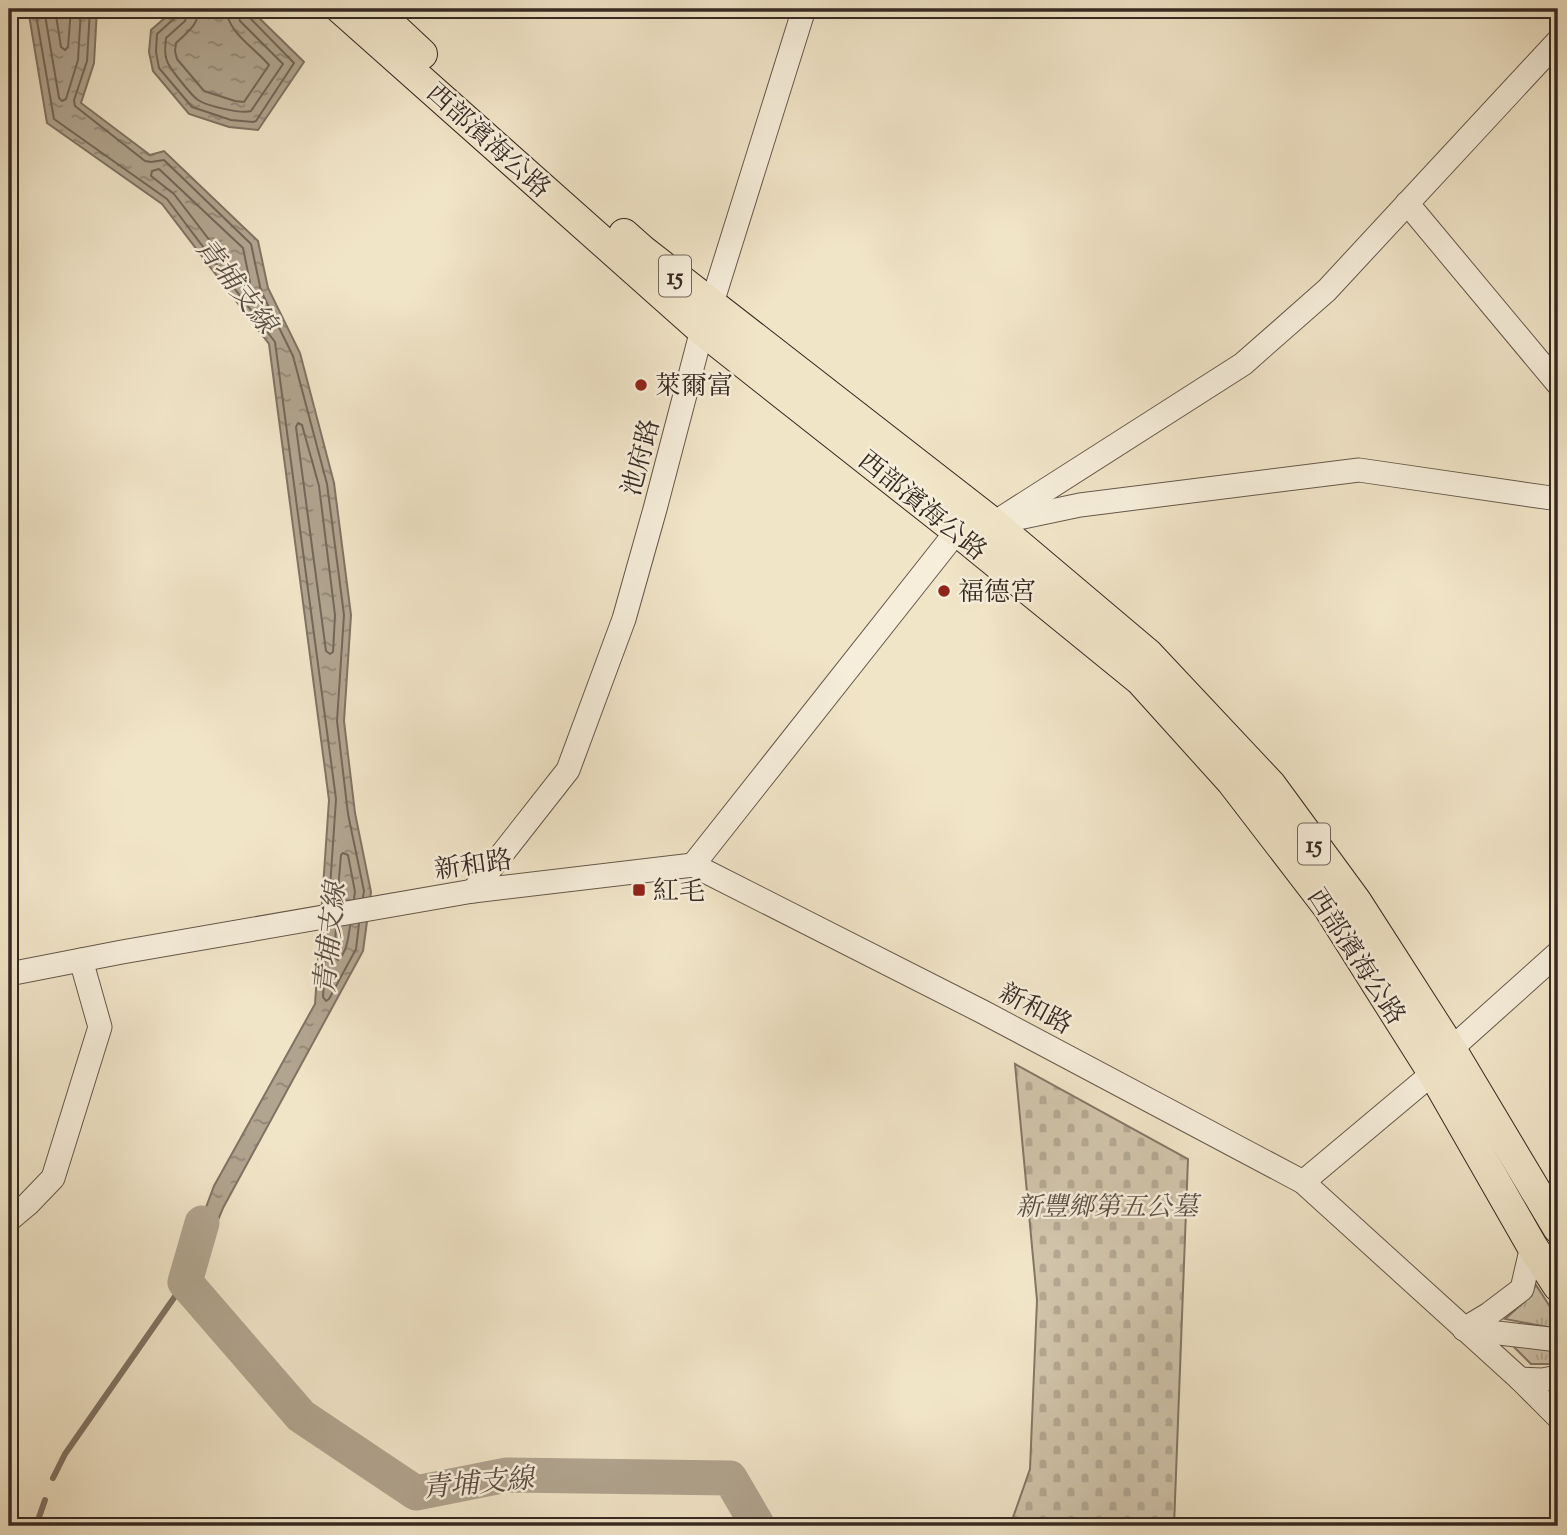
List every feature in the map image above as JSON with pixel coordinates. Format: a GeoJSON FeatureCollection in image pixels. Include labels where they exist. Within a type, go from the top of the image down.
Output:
{"type":"FeatureCollection","features":[{"type":"Feature","properties":{"kind":"main road","name":"西部濱海公路"},"geometry":{"type":"LineString","coordinates":[[341,9],[957,531],[1140,680],[1232,782],[1328,907],[1433,1073],[1558,1286]]}},
{"type":"Feature","properties":{"kind":"main road","name":"西部濱海公路"},"geometry":{"type":"LineString","coordinates":[[374,9],[642,250],[707,317],[993,523],[1148,654],[1271,785],[1356,901],[1451,1049],[1558,1228]]}},
{"type":"Feature","properties":{"kind":"street","name":"池府路"},"geometry":{"type":"LineString","coordinates":[[473,891],[568,770],[624,619],[707,317],[804,9]]}},
{"type":"Feature","properties":{"kind":"street"},"geometry":{"type":"LineString","coordinates":[[993,523],[1243,364],[1327,290],[1558,41]]}},
{"type":"Feature","properties":{"kind":"street"},"geometry":{"type":"LineString","coordinates":[[1407,203],[1558,384]]}},
{"type":"Feature","properties":{"kind":"street"},"geometry":{"type":"LineString","coordinates":[[693,865],[957,531],[1080,505],[1359,470],[1558,499]]}},
{"type":"Feature","properties":{"kind":"street","name":"新和路"},"geometry":{"type":"LineString","coordinates":[[81,960],[473,891],[693,865],[983,1012],[1303,1182],[1520,1379],[1558,1418]]}},
{"type":"Feature","properties":{"kind":"street"},"geometry":{"type":"LineString","coordinates":[[1303,1182],[1433,1073],[1451,1049],[1558,953]]}},
{"type":"Feature","properties":{"kind":"street"},"geometry":{"type":"LineString","coordinates":[[9,974],[81,960],[100,1027],[53,1178],[9,1220]]}},
{"type":"Feature","properties":{"kind":"street"},"geometry":{"type":"LineString","coordinates":[[1464,1329],[1522,1289],[1532,1245]]}},
{"type":"Feature","properties":{"kind":"street"},"geometry":{"type":"LineString","coordinates":[[1464,1329],[1558,1340]]}},
{"type":"Feature","properties":{"kind":"street"},"geometry":{"type":"LineString","coordinates":[[1520,1379],[1542,1380],[1558,1377]]}},
{"type":"Feature","properties":{"kind":"green space","name":"新豐鄉第五公墓"},"geometry":{"type":"Polygon","coordinates":[[[1015,1064],[1188,1159],[1174,1526],[1010,1526],[1030,1469],[1037,1300],[1015,1064]]]}},
{"type":"Feature","properties":{"kind":"green space"},"geometry":{"type":"Polygon","coordinates":[[[1536,1285],[1558,1319],[1558,1329],[1505,1319],[1525,1301],[1536,1285]]]}},
{"type":"Feature","properties":{"kind":"green space"},"geometry":{"type":"Polygon","coordinates":[[[1509,1342],[1558,1349],[1558,1364],[1531,1364],[1509,1342]]]}},
{"type":"Feature","properties":{"kind":"water"},"geometry":{"type":"Polygon","coordinates":[[[28,9],[97,9],[94,63],[81,103],[150,155],[164,151],[258,241],[268,288],[300,353],[334,483],[351,615],[344,721],[355,813],[371,892],[363,951],[223,1208],[196,1273],[184,1266],[214,1186],[315,1004],[329,800],[269,344],[162,204],[47,123],[28,9]]]}},
{"type":"Feature","properties":{"kind":"water"},"geometry":{"type":"Polygon","coordinates":[[[175,9],[250,9],[304,62],[258,130],[229,127],[189,114],[153,71],[149,52],[151,30],[175,9]]]}},
{"type":"Feature","properties":{"kind":"waterway","name":"青埔支線"},"geometry":{"type":"LineString","coordinates":[[202,1223],[185,1282],[301,1416],[416,1493],[507,1475],[730,1478],[758,1526]]}},
{"type":"Feature","properties":{"kind":"waterway"},"geometry":{"type":"LineString","coordinates":[[53,1478],[65,1454],[185,1282]]}},
{"type":"Feature","properties":{"kind":"waterway"},"geometry":{"type":"LineString","coordinates":[[36,1526],[45,1500]]}},
{"type":"Feature","properties":{"kind":"place","name":"萊爾富"},"geometry":{"type":"Point","coordinates":[641,385]}},
{"type":"Feature","properties":{"kind":"place","name":"福德宮"},"geometry":{"type":"Point","coordinates":[944,591]}},
{"type":"Feature","properties":{"kind":"place","name":"紅毛"},"geometry":{"type":"Point","coordinates":[639,890]}}]}
